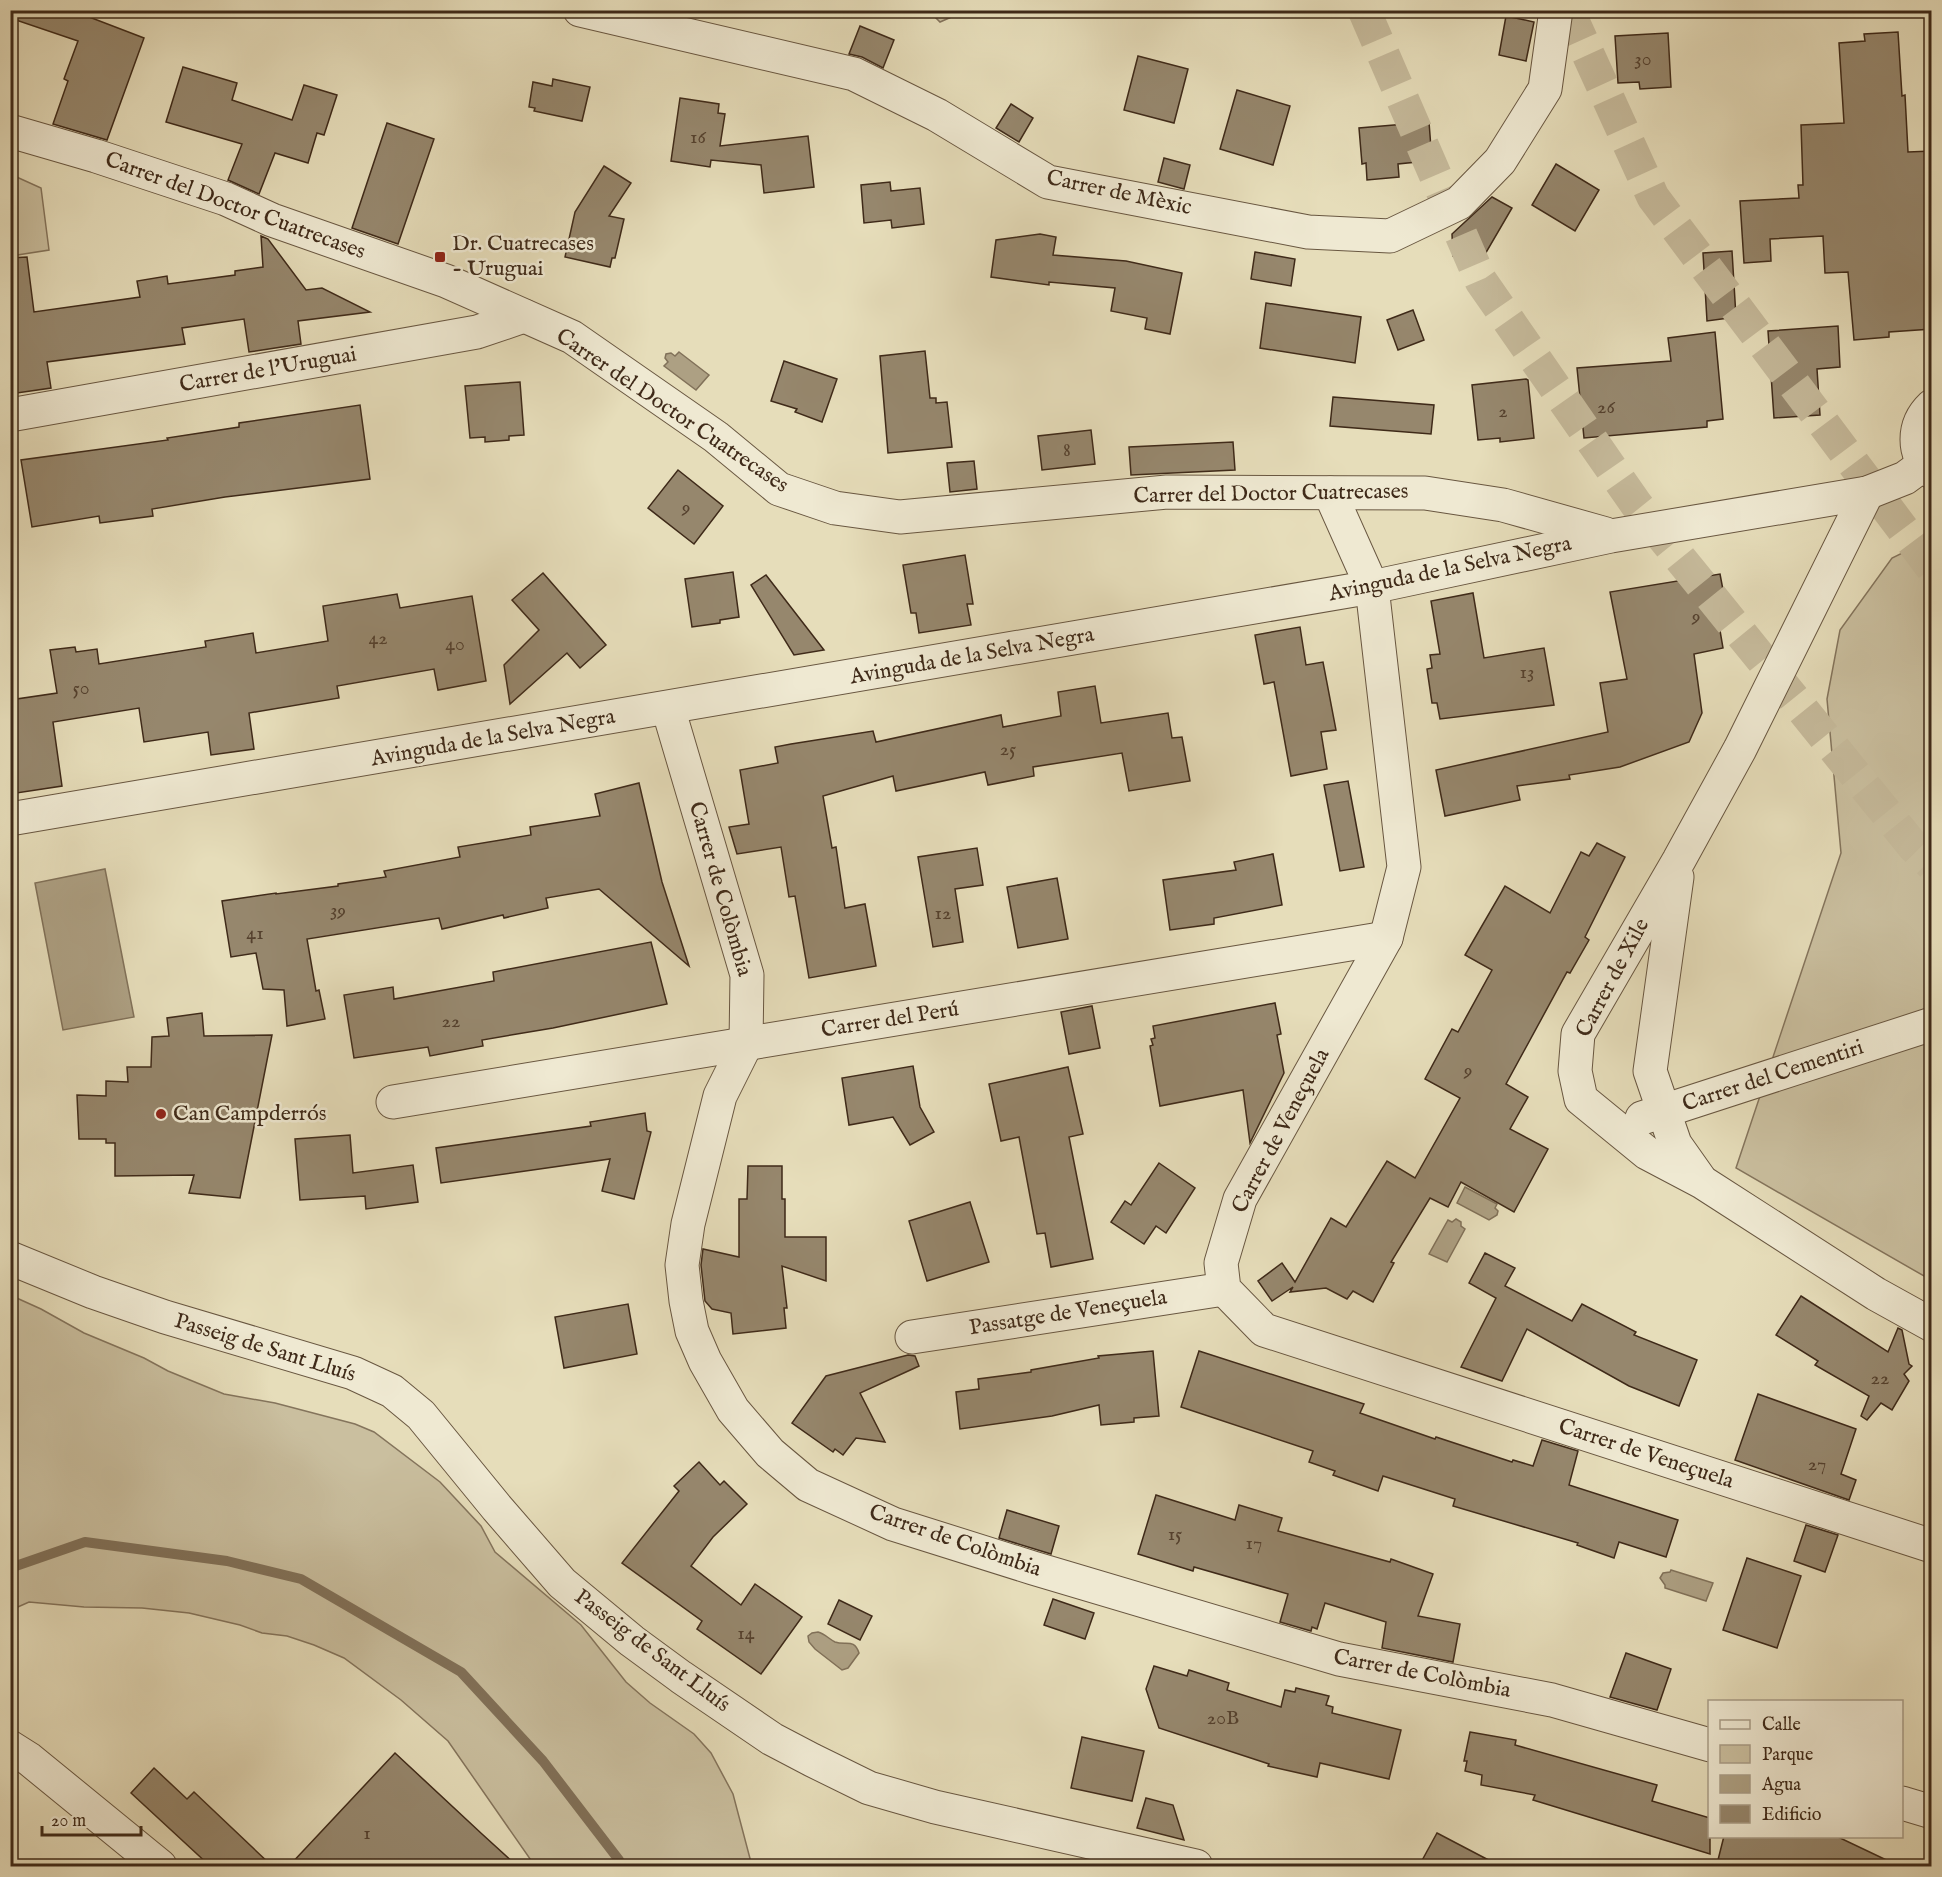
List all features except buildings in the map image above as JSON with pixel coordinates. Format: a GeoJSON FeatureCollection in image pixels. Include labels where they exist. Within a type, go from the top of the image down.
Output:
{"type":"FeatureCollection","features":[{"type":"Feature","properties":{"kind":"street","name":"Carrer de Mèxic"},"geometry":{"type":"LineString","coordinates":[[580,10],[854,74],[937,115],[1048,182],[1308,232],[1390,236],[1459,203],[1500,161],[1545,89],[1556,10]]}},
{"type":"Feature","properties":{"kind":"street","name":"Carrer del Doctor Cuatrecases"},"geometry":{"type":"LineString","coordinates":[[10,131],[96,156],[226,199],[272,220],[446,281],[572,337],[716,437],[779,489],[835,508],[900,517],[1167,492],[1425,493],[1503,505],[1611,536]]}},
{"type":"Feature","properties":{"kind":"street","name":"Carrer de l'Uruguai"},"geometry":{"type":"LineString","coordinates":[[10,415],[477,332],[524,316]]}},
{"type":"Feature","properties":{"kind":"street"},"geometry":{"type":"LineString","coordinates":[[1928,468],[1918,449],[1917,433],[1922,418],[1932,406]]}},
{"type":"Feature","properties":{"kind":"street","name":"Avinguda de la Selva Negra"},"geometry":{"type":"LineString","coordinates":[[10,819],[1372,587],[1611,536],[1867,493],[1928,468]]}},
{"type":"Feature","properties":{"kind":"street","name":"Carrer de Veneçuela"},"geometry":{"type":"LineString","coordinates":[[1330,493],[1372,587],[1404,867],[1386,938],[1240,1199],[1221,1263],[1224,1289],[1264,1330],[1932,1546]]}},
{"type":"Feature","properties":{"kind":"street","name":"Carrer de Xile"},"geometry":{"type":"LineString","coordinates":[[1867,493],[1740,749],[1679,860],[1578,1034],[1575,1071],[1581,1099],[1647,1153],[1702,1182],[1876,1294],[1932,1325]]}},
{"type":"Feature","properties":{"kind":"street","name":"Carrer de Colòmbia"},"geometry":{"type":"LineString","coordinates":[[668,708],[747,975],[746,1044],[720,1096],[688,1224],[682,1265],[686,1301],[692,1331],[705,1361],[734,1410],[770,1453],[808,1485],[893,1524],[1033,1568],[1339,1659],[1552,1700],[1708,1744]]}},
{"type":"Feature","properties":{"kind":"street","name":"Carrer de Xile"},"geometry":{"type":"LineString","coordinates":[[1679,860],[1650,1071],[1675,1144],[1702,1182]]}},
{"type":"Feature","properties":{"kind":"street","name":"Carrer del Perú"},"geometry":{"type":"LineString","coordinates":[[393,1102],[1386,938]]}},
{"type":"Feature","properties":{"kind":"street","name":"Carrer del Cementiri"},"geometry":{"type":"LineString","coordinates":[[1613,1127],[1932,1024]]}},
{"type":"Feature","properties":{"kind":"street","name":"Passeig de Sant Lluís"},"geometry":{"type":"LineString","coordinates":[[10,1258],[93,1292],[165,1317],[353,1372],[392,1391],[421,1415],[562,1583],[632,1641],[681,1677],[772,1739],[812,1760],[869,1788],[935,1807],[1197,1866]]}},
{"type":"Feature","properties":{"kind":"street","name":"Passatge de Veneçuela"},"geometry":{"type":"LineString","coordinates":[[912,1337],[1224,1289]]}},
{"type":"Feature","properties":{"kind":"street"},"geometry":{"type":"LineString","coordinates":[[10,1747],[29,1759],[160,1866]]}},
{"type":"Feature","properties":{"kind":"street"},"geometry":{"type":"LineString","coordinates":[[1903,1803],[1932,1812]]}},
{"type":"Feature","properties":{"kind":"green space"},"geometry":{"type":"Polygon","coordinates":[[[929,11],[965,11],[940,22],[929,11]]]}},
{"type":"Feature","properties":{"kind":"green space"},"geometry":{"type":"Polygon","coordinates":[[[10,174],[41,188],[49,250],[11,256],[10,174]]]}},
{"type":"Feature","properties":{"kind":"green space"},"geometry":{"type":"Polygon","coordinates":[[[1931,539],[1931,1280],[1736,1168],[1841,853],[1827,699],[1840,630],[1892,558],[1931,539]]]}},
{"type":"Feature","properties":{"kind":"green space"},"geometry":{"type":"Polygon","coordinates":[[[10,1295],[84,1333],[224,1394],[275,1403],[355,1424],[374,1432],[440,1482],[481,1526],[495,1552],[581,1625],[626,1682],[650,1703],[694,1734],[711,1753],[733,1794],[752,1866],[535,1866],[448,1741],[401,1700],[344,1658],[287,1636],[262,1633],[240,1625],[189,1613],[29,1602],[11,1610],[10,1295]]]}},
{"type":"Feature","properties":{"kind":"water"},"geometry":{"type":"Polygon","coordinates":[[[679,352],[709,375],[696,390],[664,366],[668,362],[665,358],[666,354],[671,353],[675,356],[679,352]]]}},
{"type":"Feature","properties":{"kind":"water"},"geometry":{"type":"Polygon","coordinates":[[[105,869],[134,1017],[63,1030],[35,883],[105,869]]]}},
{"type":"Feature","properties":{"kind":"water"},"geometry":{"type":"Polygon","coordinates":[[[1465,1187],[1497,1204],[1495,1208],[1498,1211],[1497,1215],[1489,1220],[1457,1203],[1465,1187]]]}},
{"type":"Feature","properties":{"kind":"water"},"geometry":{"type":"Polygon","coordinates":[[[1456,1219],[1465,1229],[1447,1262],[1429,1254],[1448,1220],[1452,1222],[1456,1219]]]}},
{"type":"Feature","properties":{"kind":"water"},"geometry":{"type":"Polygon","coordinates":[[[1671,1570],[1713,1583],[1706,1601],[1665,1588],[1660,1578],[1663,1573],[1671,1570]]]}},
{"type":"Feature","properties":{"kind":"water"},"geometry":{"type":"Polygon","coordinates":[[[818,1632],[835,1642],[849,1643],[857,1648],[859,1653],[848,1668],[842,1670],[809,1642],[808,1636],[818,1632]]]}},
{"type":"Feature","properties":{"kind":"waterway"},"geometry":{"type":"LineString","coordinates":[[10,1568],[85,1542],[227,1561],[301,1579],[461,1672],[543,1761],[619,1860],[621,1866]]}},
{"type":"Feature","properties":{"kind":"tunnel"},"geometry":{"type":"LineString","coordinates":[[1364,10],[1481,281],[1636,504],[1913,846],[1932,865]]}},
{"type":"Feature","properties":{"kind":"tunnel"},"geometry":{"type":"LineString","coordinates":[[1568,10],[1653,197],[1932,568]]}},
{"type":"Feature","properties":{"kind":"place","name":"Dr. Cuatrecases - Uruguai"},"geometry":{"type":"Point","coordinates":[440,257]}},
{"type":"Feature","properties":{"kind":"place","name":"Can Campderrós"},"geometry":{"type":"Point","coordinates":[161,1114]}}]}
